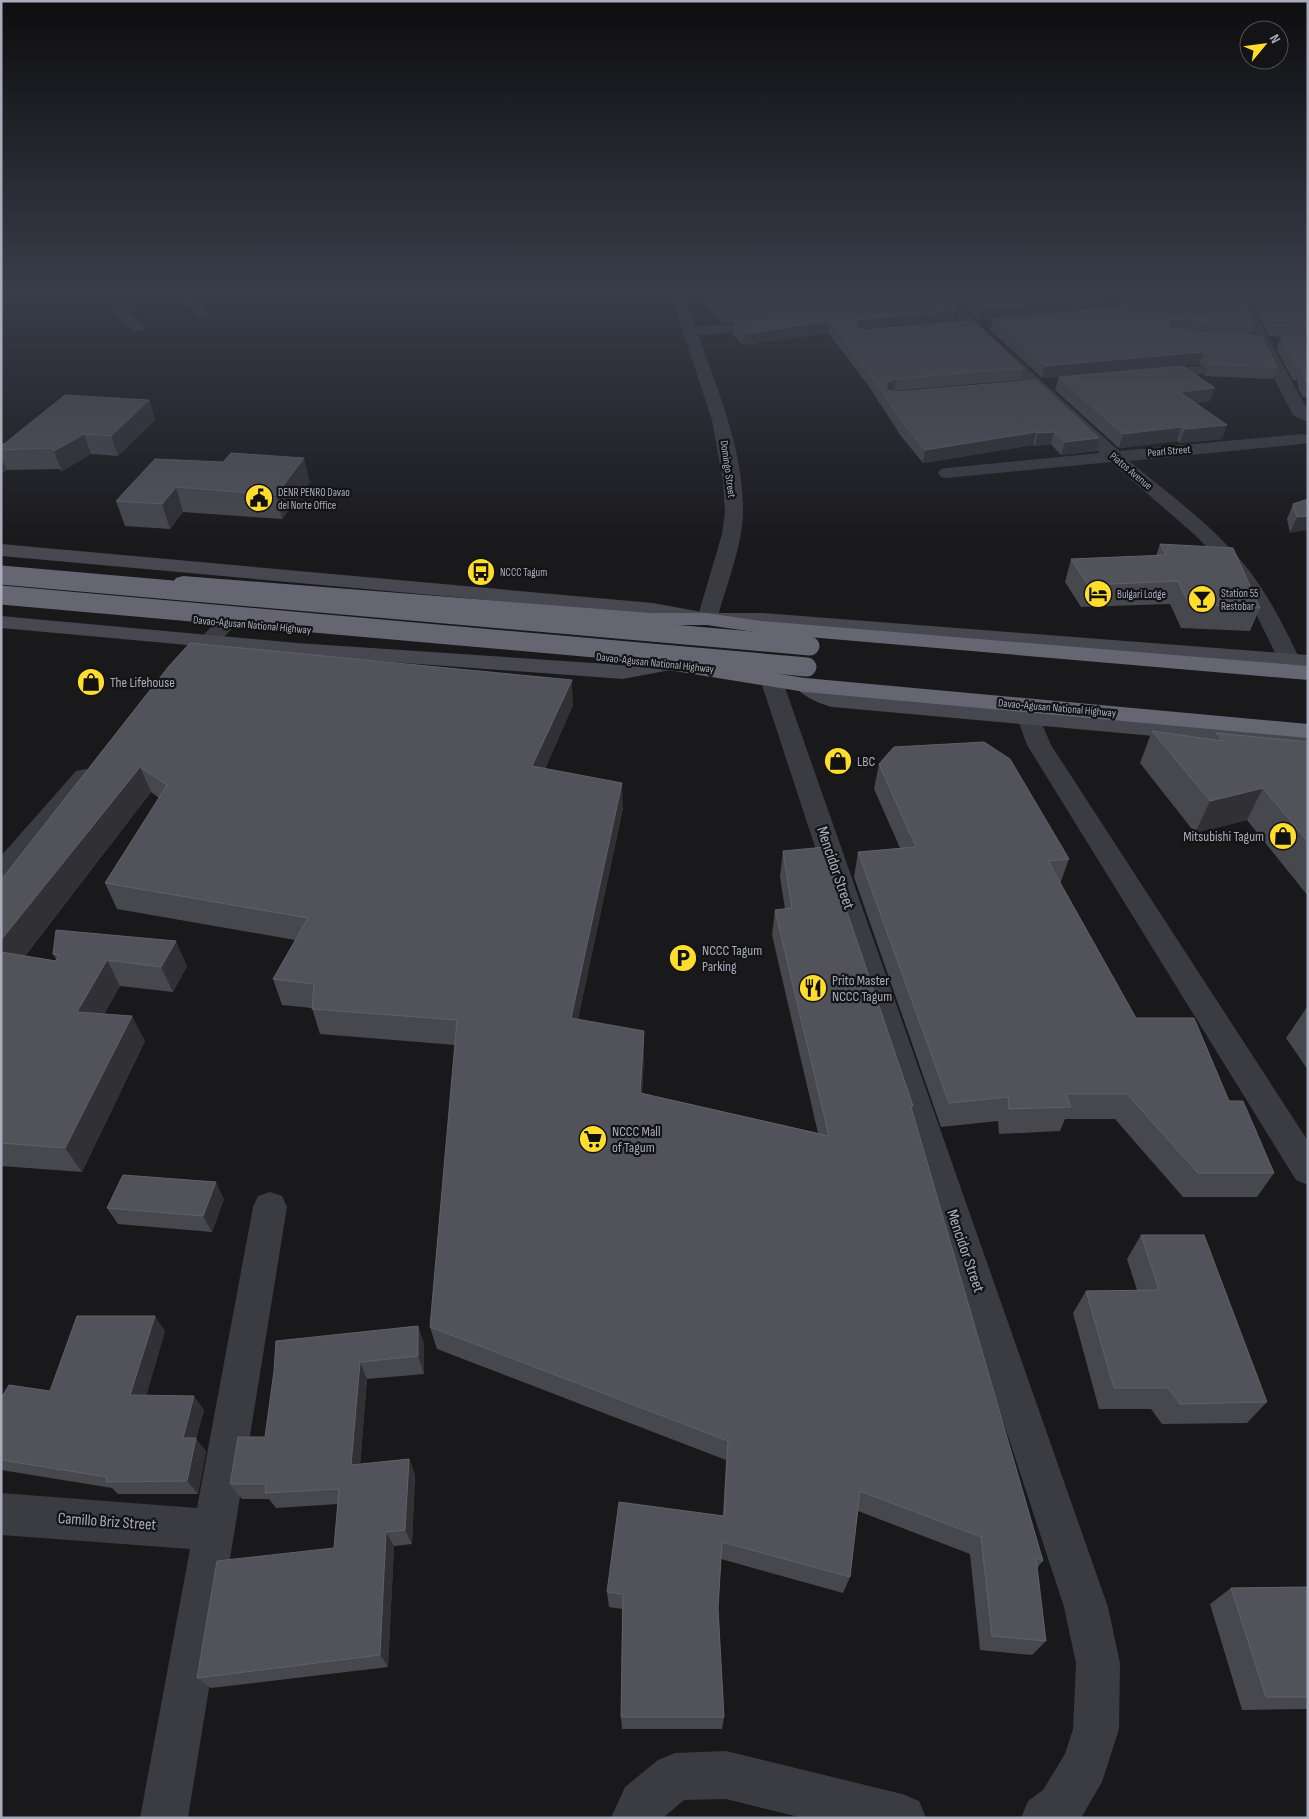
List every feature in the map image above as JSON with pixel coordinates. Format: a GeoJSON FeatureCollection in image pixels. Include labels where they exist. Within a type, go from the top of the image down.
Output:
{"type":"FeatureCollection","features":[{"type":"Feature","properties":{"kind":"highway"},"geometry":{"type":"LineString","coordinates":[[1,567],[374,590],[651,620],[707,619],[761,627],[1300,667]]}},
{"type":"Feature","properties":{"kind":"highway","name":"Davao-Agusan National Highway"},"geometry":{"type":"LineString","coordinates":[[1,575],[807,666],[1308,731]]}},
{"type":"Feature","properties":{"kind":"highway","name":"Davao-Agusan National Highway"},"geometry":{"type":"LineString","coordinates":[[1,595],[1308,712]]}},
{"type":"Feature","properties":{"kind":"highway","name":"Davao-Agusan National Highway"},"geometry":{"type":"LineString","coordinates":[[1,602],[673,663],[771,679],[807,666],[1308,690]]}},
{"type":"Feature","properties":{"kind":"highway"},"geometry":{"type":"LineString","coordinates":[[673,663],[692,649],[707,619]]}},
{"type":"Feature","properties":{"kind":"highway"},"geometry":{"type":"LineString","coordinates":[[707,619],[706,641],[710,651],[717,662],[732,672]]}},
{"type":"Feature","properties":{"kind":"street","name":"Domingo Street"},"geometry":{"type":"LineString","coordinates":[[705,378],[720,420],[732,481],[734,512],[731,534],[707,619]]}},
{"type":"Feature","properties":{"kind":"street","name":"Piatos Avenue"},"geometry":{"type":"LineString","coordinates":[[1029,378],[1113,456],[1176,509],[1234,563],[1300,667]]}},
{"type":"Feature","properties":{"kind":"street"},"geometry":{"type":"LineString","coordinates":[[1284,378],[1304,415]]}},
{"type":"Feature","properties":{"kind":"street"},"geometry":{"type":"LineString","coordinates":[[1017,387],[1056,384]]}},
{"type":"Feature","properties":{"kind":"street","name":"Pearl Street"},"geometry":{"type":"LineString","coordinates":[[947,473],[1302,439]]}},
{"type":"Feature","properties":{"kind":"street"},"geometry":{"type":"LineString","coordinates":[[1,550],[374,590]]}},
{"type":"Feature","properties":{"kind":"street"},"geometry":{"type":"LineString","coordinates":[[1,622],[210,641],[623,672],[673,663]]}},
{"type":"Feature","properties":{"kind":"street"},"geometry":{"type":"LineString","coordinates":[[174,680],[226,623]]}},
{"type":"Feature","properties":{"kind":"street"},"geometry":{"type":"LineString","coordinates":[[807,666],[832,700],[1308,743]]}},
{"type":"Feature","properties":{"kind":"street","name":"Mencidor Street"},"geometry":{"type":"LineString","coordinates":[[771,679],[1086,1607],[1098,1663],[1096,1728],[1085,1765],[1060,1807],[1045,1818]]}},
{"type":"Feature","properties":{"kind":"street"},"geometry":{"type":"LineString","coordinates":[[1029,717],[1039,745],[1308,1170]]}},
{"type":"Feature","properties":{"kind":"street"},"geometry":{"type":"LineString","coordinates":[[1,874],[99,762]]}},
{"type":"Feature","properties":{"kind":"street"},"geometry":{"type":"LineString","coordinates":[[164,1818],[270,1207]]}},
{"type":"Feature","properties":{"kind":"street","name":"Camillo Briz Street"},"geometry":{"type":"LineString","coordinates":[[1,1514],[213,1530]]}},
{"type":"Feature","properties":{"kind":"street"},"geometry":{"type":"LineString","coordinates":[[636,1818],[642,1804],[675,1777],[726,1775],[902,1818]]}},
{"type":"Feature","properties":{"kind":"building"},"geometry":{"type":"Polygon","coordinates":[[[872,378],[909,378],[888,382],[886,387],[888,390],[896,392],[1036,380],[1099,438],[1065,442],[1054,432],[1036,432],[925,450],[903,423],[872,378]]]}},
{"type":"Feature","properties":{"kind":"building"},"geometry":{"type":"Polygon","coordinates":[[[1060,378],[1200,378],[1215,388],[1180,392],[1227,425],[1185,429],[1181,427],[1123,434],[1060,378]]]}},
{"type":"Feature","properties":{"kind":"building"},"geometry":{"type":"Polygon","coordinates":[[[65,395],[149,400],[111,436],[84,434],[54,451],[51,448],[1,450],[1,444],[4,444],[65,395]]]}},
{"type":"Feature","properties":{"kind":"building"},"geometry":{"type":"Polygon","coordinates":[[[231,453],[304,458],[276,495],[176,487],[162,504],[116,501],[155,459],[223,462],[231,453]]]}},
{"type":"Feature","properties":{"kind":"building"},"geometry":{"type":"Polygon","coordinates":[[[1308,499],[1308,516],[1297,517],[1293,504],[1308,499]]]}},
{"type":"Feature","properties":{"kind":"building"},"geometry":{"type":"Polygon","coordinates":[[[1160,544],[1233,548],[1260,608],[1189,604],[1178,581],[1088,585],[1071,559],[1166,555],[1160,544]]]}},
{"type":"Feature","properties":{"kind":"building","name":"NCCC Mall of Tagum"},"geometry":{"type":"Polygon","coordinates":[[[190,643],[572,680],[532,766],[622,783],[571,1018],[644,1031],[640,1093],[829,1136],[775,910],[792,908],[783,851],[825,847],[913,1106],[911,1107],[1043,1561],[1036,1558],[1046,1641],[992,1636],[981,1537],[860,1491],[850,1577],[722,1542],[718,1608],[724,1717],[621,1717],[623,1594],[607,1592],[619,1502],[724,1516],[728,1441],[430,1327],[457,1020],[312,1009],[314,984],[273,979],[308,918],[105,883],[167,785],[140,767],[1,940],[1,880],[169,666],[190,643]]]}},
{"type":"Feature","properties":{"kind":"building"},"geometry":{"type":"Polygon","coordinates":[[[1152,731],[1223,741],[1216,733],[1308,742],[1308,842],[1263,788],[1210,801],[1152,731]]]}},
{"type":"Feature","properties":{"kind":"building"},"geometry":{"type":"Polygon","coordinates":[[[984,742],[1010,759],[1069,859],[1048,861],[1136,1018],[1194,1018],[1229,1101],[1243,1101],[1274,1173],[1198,1173],[1127,1094],[1066,1094],[1071,1107],[1009,1109],[1008,1097],[949,1103],[858,852],[916,847],[879,764],[894,747],[984,742]]]}},
{"type":"Feature","properties":{"kind":"building"},"geometry":{"type":"Polygon","coordinates":[[[56,930],[176,941],[161,967],[107,960],[77,1012],[132,1016],[65,1148],[1,1143],[1,952],[56,961],[59,955],[53,954],[56,930]]]}},
{"type":"Feature","properties":{"kind":"building"},"geometry":{"type":"Polygon","coordinates":[[[123,1175],[216,1182],[203,1216],[107,1208],[123,1175]]]}},
{"type":"Feature","properties":{"kind":"building"},"geometry":{"type":"Polygon","coordinates":[[[1141,1235],[1204,1235],[1267,1402],[1180,1404],[1168,1388],[1114,1388],[1086,1291],[1159,1290],[1141,1235]]]}},
{"type":"Feature","properties":{"kind":"building"},"geometry":{"type":"Polygon","coordinates":[[[77,1316],[155,1316],[130,1395],[194,1396],[183,1438],[196,1438],[187,1481],[106,1482],[107,1477],[1,1460],[1,1395],[3,1395],[9,1385],[50,1391],[77,1316]]]}},
{"type":"Feature","properties":{"kind":"building"},"geometry":{"type":"Polygon","coordinates":[[[418,1326],[418,1356],[360,1362],[351,1465],[409,1459],[405,1530],[386,1532],[380,1655],[197,1678],[217,1561],[334,1548],[339,1489],[265,1493],[266,1484],[230,1484],[238,1437],[265,1437],[276,1341],[418,1326]]]}},
{"type":"Feature","properties":{"kind":"building"},"geometry":{"type":"Polygon","coordinates":[[[1308,1587],[1308,1697],[1266,1697],[1231,1588],[1308,1587]]]}},
{"type":"Feature","properties":{"kind":"place","name":"DENR PENRO Davao del Norte Office"},"geometry":{"type":"Point","coordinates":[259,498]}},
{"type":"Feature","properties":{"kind":"place","name":"NCCC Tagum"},"geometry":{"type":"Point","coordinates":[481,572]}},
{"type":"Feature","properties":{"kind":"place","name":"Bulgari Lodge"},"geometry":{"type":"Point","coordinates":[1098,594]}},
{"type":"Feature","properties":{"kind":"place","name":"Station 55 Restobar"},"geometry":{"type":"Point","coordinates":[1202,599]}},
{"type":"Feature","properties":{"kind":"place","name":"The Lifehouse"},"geometry":{"type":"Point","coordinates":[91,682]}},
{"type":"Feature","properties":{"kind":"place","name":"LBC"},"geometry":{"type":"Point","coordinates":[838,761]}},
{"type":"Feature","properties":{"kind":"place","name":"Mitsubishi Tagum"},"geometry":{"type":"Point","coordinates":[1283,836]}},
{"type":"Feature","properties":{"kind":"place","name":"NCCC Tagum Parking"},"geometry":{"type":"Point","coordinates":[683,958]}},
{"type":"Feature","properties":{"kind":"place","name":"Prito Master NCCC Tagum"},"geometry":{"type":"Point","coordinates":[813,988]}},
{"type":"Feature","properties":{"kind":"place","name":"NCCC Mall of Tagum"},"geometry":{"type":"Point","coordinates":[593,1139]}}]}
